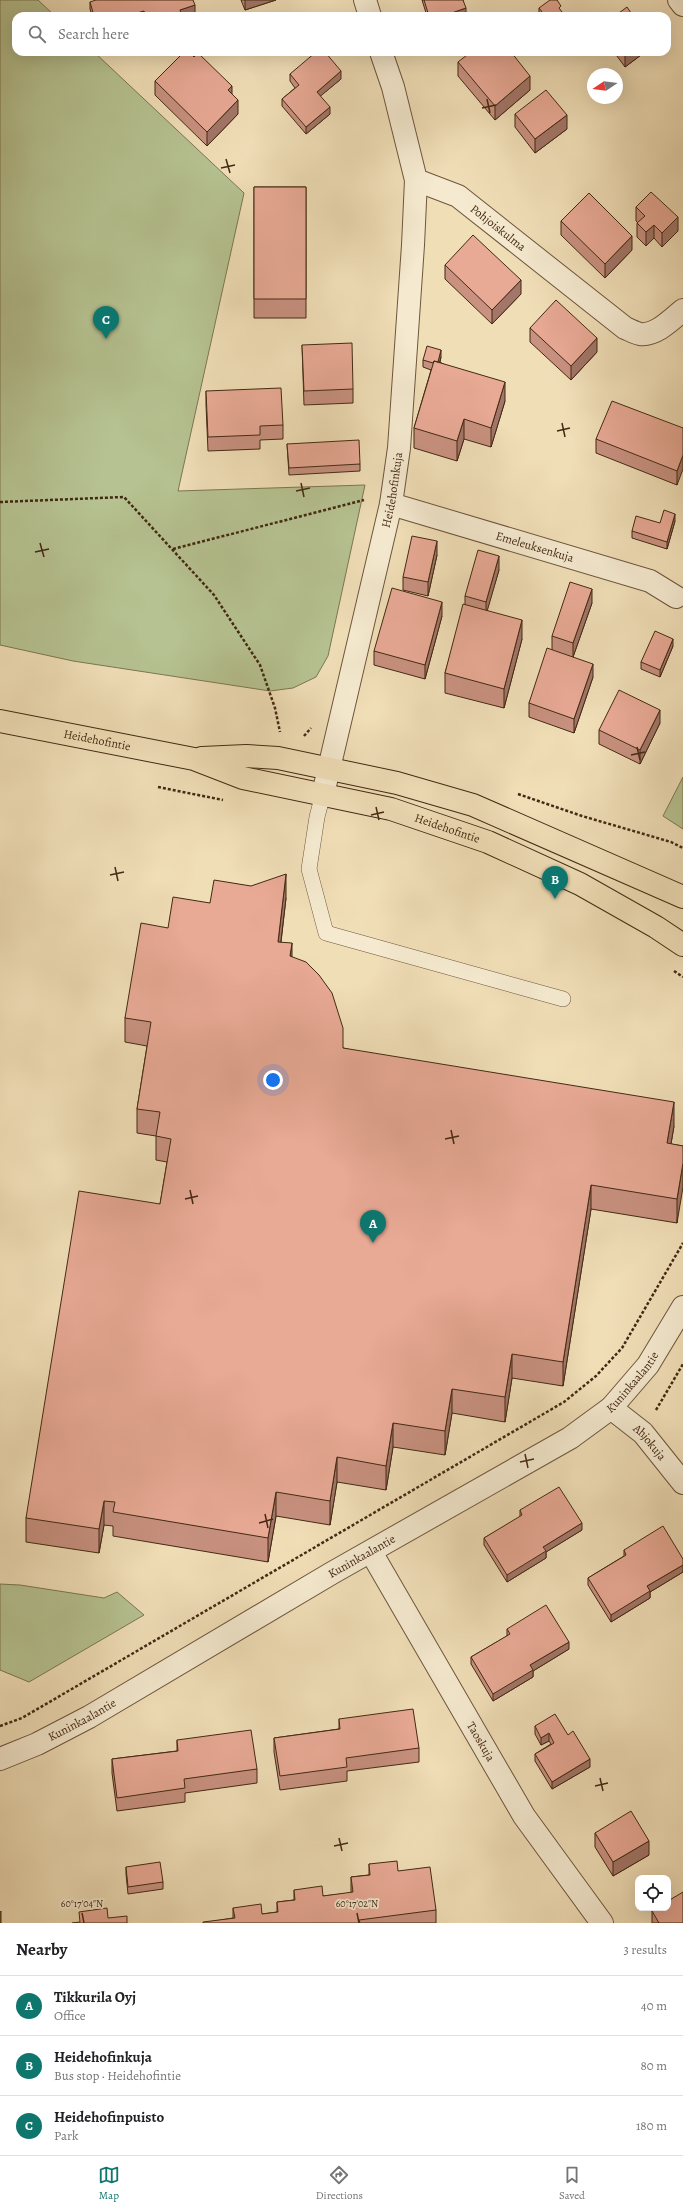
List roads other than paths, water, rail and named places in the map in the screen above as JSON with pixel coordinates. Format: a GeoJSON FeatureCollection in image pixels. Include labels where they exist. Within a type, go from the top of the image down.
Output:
{"type":"FeatureCollection","features":[{"type":"Feature","properties":{"kind":"main road","name":"Heidehofintie"},"geometry":{"type":"LineString","coordinates":[[0,721],[194,759],[243,778],[391,809],[488,842],[580,884],[656,927],[683,945]]}},
{"type":"Feature","properties":{"kind":"main road","name":"Heidehofintie"},"geometry":{"type":"LineString","coordinates":[[194,759],[252,756],[278,758],[397,783],[473,805],[683,897]]}},
{"type":"Feature","properties":{"kind":"street"},"geometry":{"type":"LineString","coordinates":[[365,0],[369,12]]}},
{"type":"Feature","properties":{"kind":"street"},"geometry":{"type":"LineString","coordinates":[[679,0],[683,5]]}},
{"type":"Feature","properties":{"kind":"street"},"geometry":{"type":"LineString","coordinates":[[383,56],[393,87],[416,180]]}},
{"type":"Feature","properties":{"kind":"street","name":"Pohjoiskulma"},"geometry":{"type":"LineString","coordinates":[[416,180],[458,196],[625,328],[640,334],[650,333],[664,325],[683,310]]}},
{"type":"Feature","properties":{"kind":"street","name":"Heidehofinkuja"},"geometry":{"type":"LineString","coordinates":[[323,794],[381,501],[399,448],[416,180]]}},
{"type":"Feature","properties":{"kind":"street","name":"Emeleuksenkuja"},"geometry":{"type":"LineString","coordinates":[[381,501],[650,581],[676,597]]}},
{"type":"Feature","properties":{"kind":"street","name":"Kuninkaalantie"},"geometry":{"type":"LineString","coordinates":[[0,1759],[37,1744],[89,1717],[371,1552],[570,1438],[611,1408],[648,1365],[683,1307]]}},
{"type":"Feature","properties":{"kind":"street","name":"Ahjokuja"},"geometry":{"type":"LineString","coordinates":[[611,1408],[643,1433],[683,1482]]}},
{"type":"Feature","properties":{"kind":"street","name":"Taoskuja"},"geometry":{"type":"LineString","coordinates":[[371,1552],[524,1816],[602,1923]]}},
{"type":"Feature","properties":{"kind":"lane"},"geometry":{"type":"LineString","coordinates":[[323,794],[317,817],[309,870],[326,933],[563,998]]}},
{"type":"Feature","properties":{"kind":"place","name":"Heidehofinpuisto"},"geometry":{"type":"Point","coordinates":[106,339]}},
{"type":"Feature","properties":{"kind":"place","name":"Heidehofinkuja"},"geometry":{"type":"Point","coordinates":[555,899]}},
{"type":"Feature","properties":{"kind":"place","name":"Tikkurila Oyj"},"geometry":{"type":"Point","coordinates":[373,1243]}}]}
